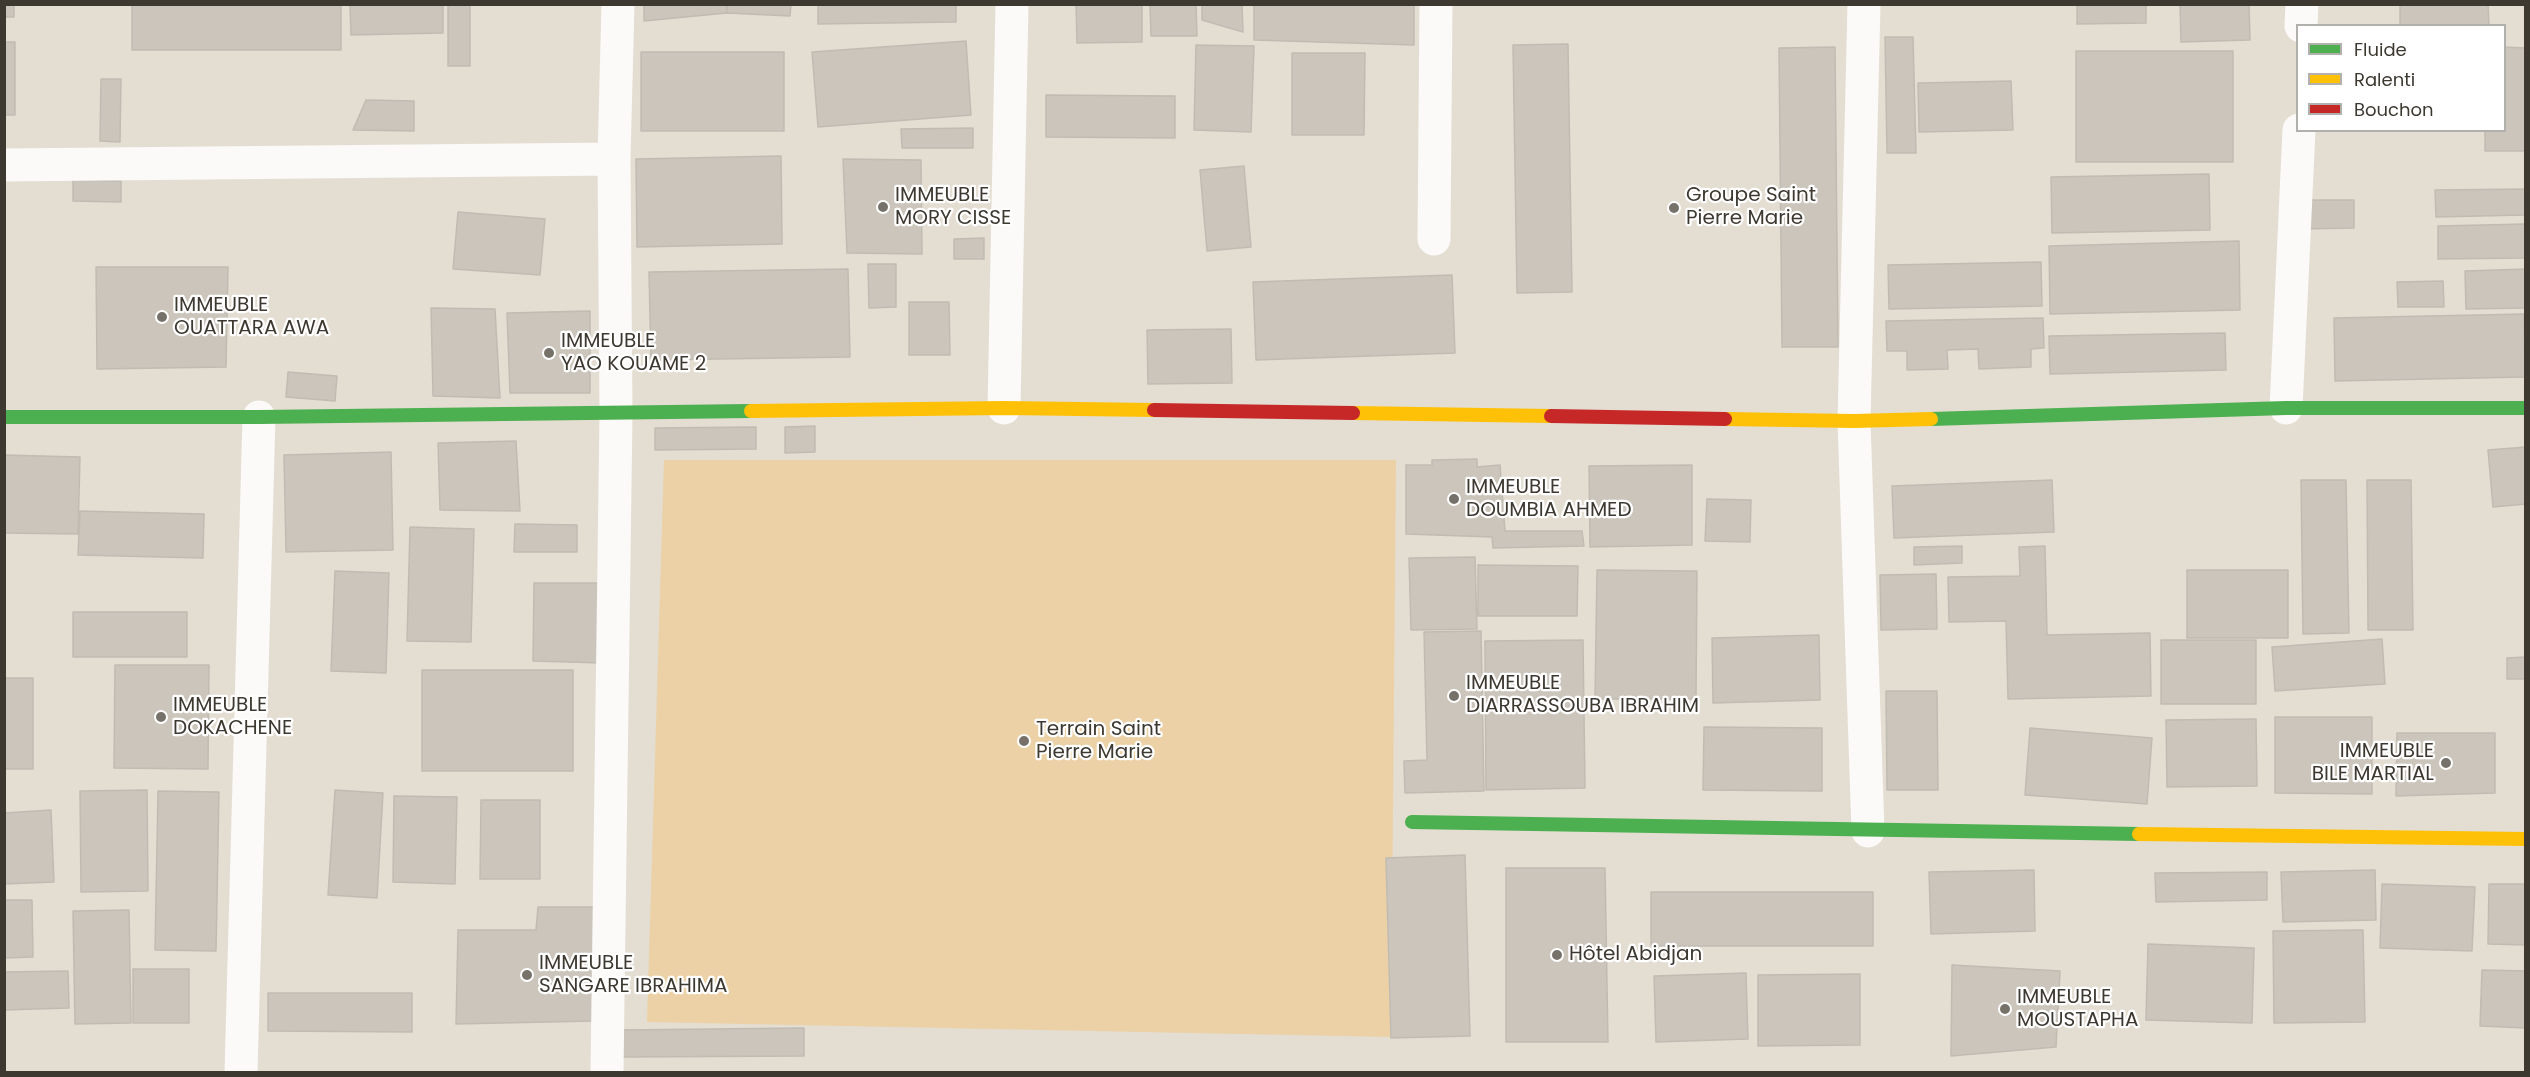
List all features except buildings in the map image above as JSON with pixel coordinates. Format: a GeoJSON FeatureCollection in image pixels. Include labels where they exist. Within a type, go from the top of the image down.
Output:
{"type":"FeatureCollection","features":[{"type":"Feature","properties":{"kind":"street"},"geometry":{"type":"LineString","coordinates":[[607,1072],[616,413],[614,159],[618,4]]}},
{"type":"Feature","properties":{"kind":"street"},"geometry":{"type":"LineString","coordinates":[[1004,408],[1012,4]]}},
{"type":"Feature","properties":{"kind":"street"},"geometry":{"type":"LineString","coordinates":[[1434,239],[1436,4]]}},
{"type":"Feature","properties":{"kind":"street"},"geometry":{"type":"LineString","coordinates":[[1864,4],[1854,421],[1868,831]]}},
{"type":"Feature","properties":{"kind":"street"},"geometry":{"type":"LineString","coordinates":[[2301,24],[2302,4]]}},
{"type":"Feature","properties":{"kind":"street"},"geometry":{"type":"LineString","coordinates":[[2286,408],[2299,132]]}},
{"type":"Feature","properties":{"kind":"street"},"geometry":{"type":"LineString","coordinates":[[4,165],[614,159]]}},
{"type":"Feature","properties":{"kind":"street"},"geometry":{"type":"LineString","coordinates":[[4,417],[259,417],[1004,408],[1854,421],[2286,408],[2526,408]]}},
{"type":"Feature","properties":{"kind":"street"},"geometry":{"type":"LineString","coordinates":[[241,1072],[259,417]]}},
{"type":"Feature","properties":{"kind":"street"},"geometry":{"type":"LineString","coordinates":[[1412,822],[1868,831],[2526,839]]}},
{"type":"Feature","properties":{"kind":"shaded area","name":"Terrain Saint Pierre Marie"},"geometry":{"type":"Polygon","coordinates":[[[664,460],[1396,460],[1391,1037],[647,1022],[664,460]]]}},
{"type":"Feature","properties":{"kind":"traffic: fast"},"geometry":{"type":"LineString","coordinates":[[1931,419],[2286,408],[2526,408]]}},
{"type":"Feature","properties":{"kind":"traffic: fast"},"geometry":{"type":"LineString","coordinates":[[4,417],[259,417],[751,411]]}},
{"type":"Feature","properties":{"kind":"traffic: fast"},"geometry":{"type":"LineString","coordinates":[[1412,822],[2139,834]]}},
{"type":"Feature","properties":{"kind":"traffic: slow"},"geometry":{"type":"LineString","coordinates":[[751,411],[1004,408],[1154,410]]}},
{"type":"Feature","properties":{"kind":"traffic: slow"},"geometry":{"type":"LineString","coordinates":[[1353,413],[1551,416]]}},
{"type":"Feature","properties":{"kind":"traffic: slow"},"geometry":{"type":"LineString","coordinates":[[1725,419],[1854,421],[1931,419]]}},
{"type":"Feature","properties":{"kind":"traffic: slow"},"geometry":{"type":"LineString","coordinates":[[2139,834],[2526,839]]}},
{"type":"Feature","properties":{"kind":"traffic: jam"},"geometry":{"type":"LineString","coordinates":[[1154,410],[1353,413]]}},
{"type":"Feature","properties":{"kind":"traffic: jam"},"geometry":{"type":"LineString","coordinates":[[1551,416],[1725,419]]}},
{"type":"Feature","properties":{"kind":"place","name":"IMMEUBLE MORY CISSE"},"geometry":{"type":"Point","coordinates":[883,207]}},
{"type":"Feature","properties":{"kind":"place","name":"Groupe Saint Pierre Marie"},"geometry":{"type":"Point","coordinates":[1674,208]}},
{"type":"Feature","properties":{"kind":"place","name":"IMMEUBLE OUATTARA AWA"},"geometry":{"type":"Point","coordinates":[162,317]}},
{"type":"Feature","properties":{"kind":"place","name":"IMMEUBLE YAO KOUAME 2"},"geometry":{"type":"Point","coordinates":[549,353]}},
{"type":"Feature","properties":{"kind":"place","name":"IMMEUBLE DOUMBIA AHMED"},"geometry":{"type":"Point","coordinates":[1454,499]}},
{"type":"Feature","properties":{"kind":"place","name":"IMMEUBLE DIARRASSOUBA IBRAHIM"},"geometry":{"type":"Point","coordinates":[1454,696]}},
{"type":"Feature","properties":{"kind":"place","name":"IMMEUBLE DOKACHENE"},"geometry":{"type":"Point","coordinates":[161,717]}},
{"type":"Feature","properties":{"kind":"place","name":"Terrain Saint Pierre Marie"},"geometry":{"type":"Point","coordinates":[1024,741]}},
{"type":"Feature","properties":{"kind":"place","name":"IMMEUBLE BILE MARTIAL"},"geometry":{"type":"Point","coordinates":[2446,763]}},
{"type":"Feature","properties":{"kind":"place","name":"Hôtel Abidjan"},"geometry":{"type":"Point","coordinates":[1557,955]}},
{"type":"Feature","properties":{"kind":"place","name":"IMMEUBLE SANGARE IBRAHIMA"},"geometry":{"type":"Point","coordinates":[527,975]}},
{"type":"Feature","properties":{"kind":"place","name":"IMMEUBLE MOUSTAPHA"},"geometry":{"type":"Point","coordinates":[2005,1009]}}]}
